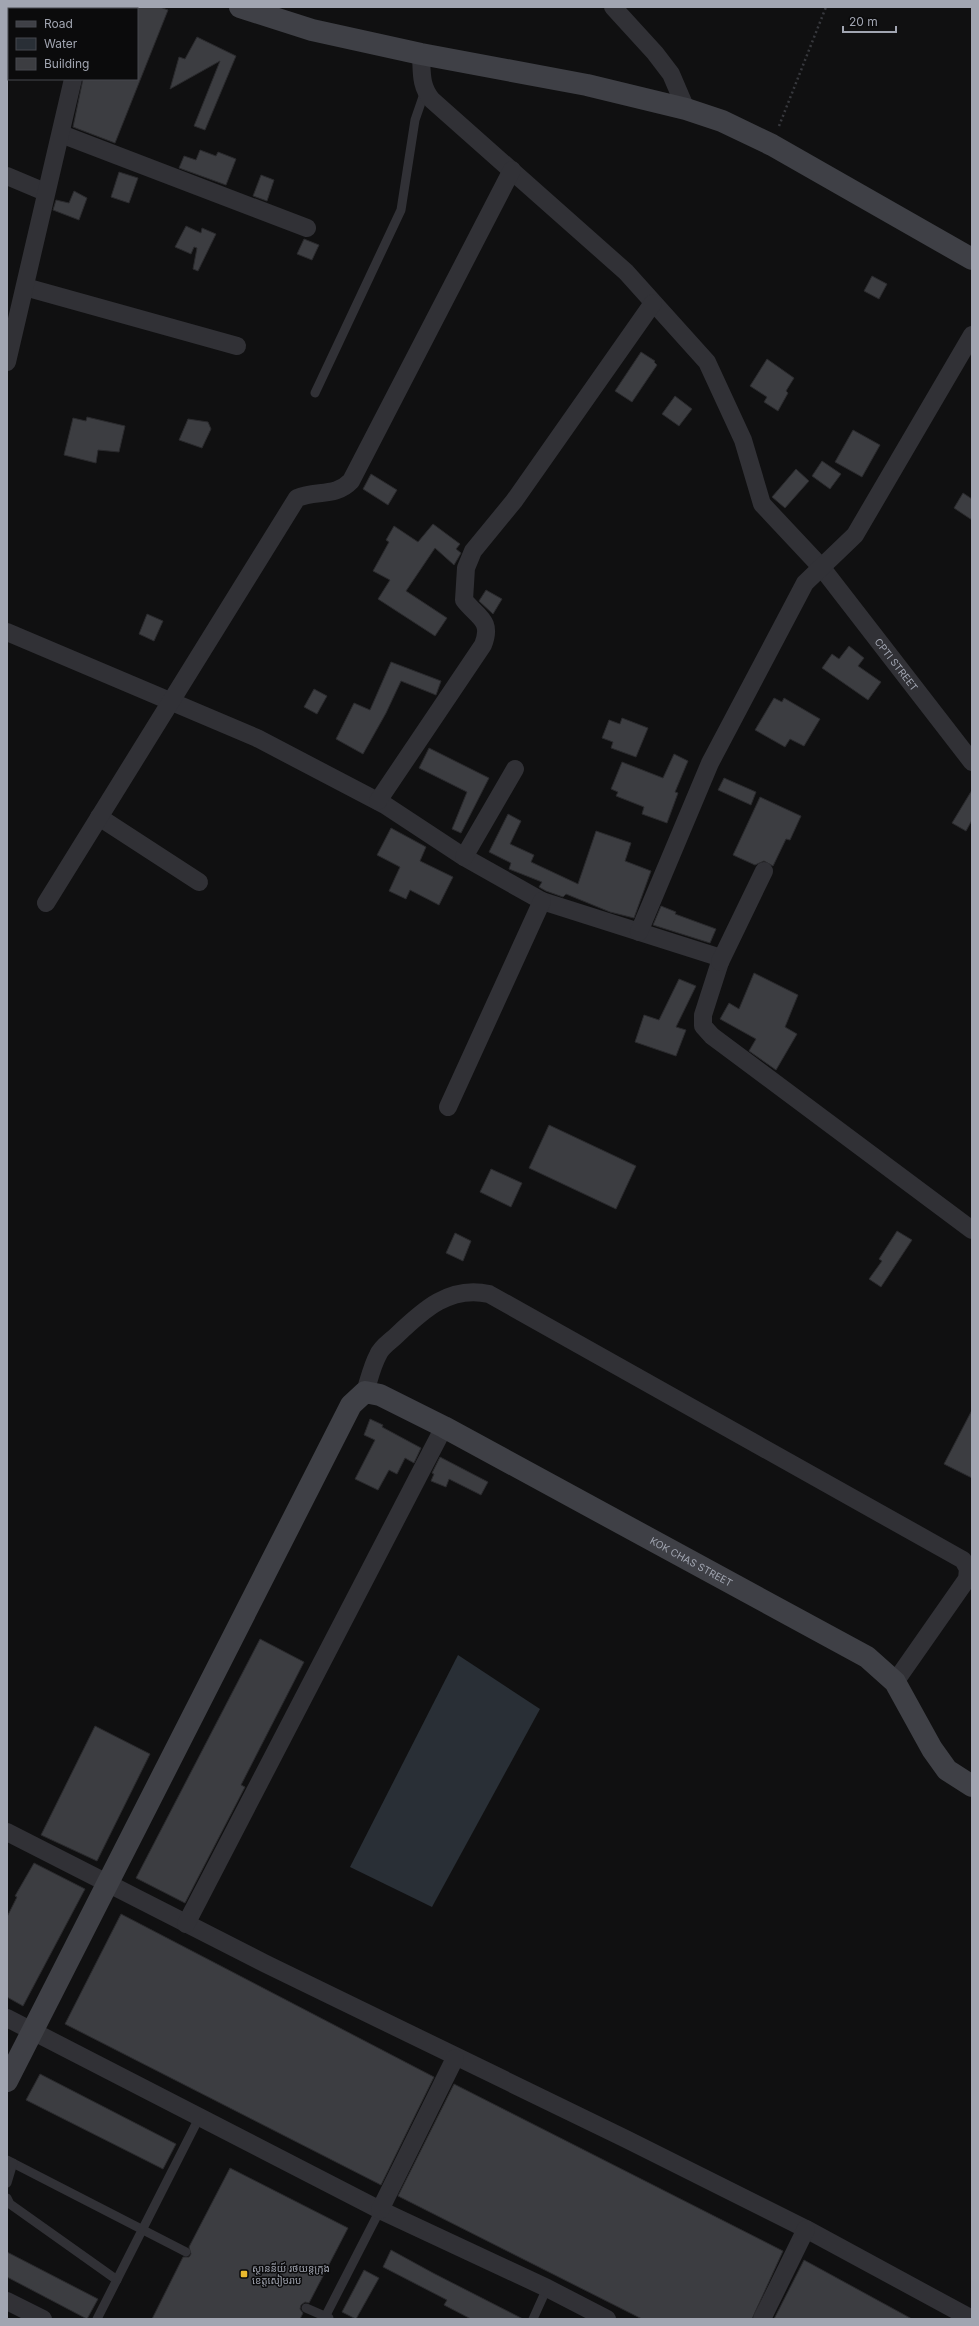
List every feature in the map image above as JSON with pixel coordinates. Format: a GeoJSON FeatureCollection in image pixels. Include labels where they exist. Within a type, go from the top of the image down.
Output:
{"type":"FeatureCollection","features":[{"type":"Feature","properties":{"kind":"street"},"geometry":{"type":"LineString","coordinates":[[240,7],[421,54],[586,85],[686,109],[722,121],[772,145],[972,259]]}},
{"type":"Feature","properties":{"kind":"street"},"geometry":{"type":"LineString","coordinates":[[613,7],[655,52],[667,69],[686,109]]}},
{"type":"Feature","properties":{"kind":"street"},"geometry":{"type":"LineString","coordinates":[[421,54],[425,91]]}},
{"type":"Feature","properties":{"kind":"street"},"geometry":{"type":"LineString","coordinates":[[7,362],[46,192],[62,134],[73,80]]}},
{"type":"Feature","properties":{"kind":"street","name":"CPTI STREET"},"geometry":{"type":"LineString","coordinates":[[425,91],[626,272],[707,362],[743,440],[762,504],[822,568],[972,762]]}},
{"type":"Feature","properties":{"kind":"street"},"geometry":{"type":"LineString","coordinates":[[62,134],[307,228]]}},
{"type":"Feature","properties":{"kind":"street"},"geometry":{"type":"LineString","coordinates":[[46,903],[297,498],[306,494],[329,493],[344,489],[351,481],[512,170]]}},
{"type":"Feature","properties":{"kind":"street"},"geometry":{"type":"LineString","coordinates":[[7,176],[46,192]]}},
{"type":"Feature","properties":{"kind":"street"},"geometry":{"type":"LineString","coordinates":[[25,287],[237,346]]}},
{"type":"Feature","properties":{"kind":"street"},"geometry":{"type":"LineString","coordinates":[[378,801],[483,645],[487,635],[486,625],[464,600],[466,568],[474,550],[514,501],[653,303]]}},
{"type":"Feature","properties":{"kind":"street"},"geometry":{"type":"LineString","coordinates":[[639,932],[710,763],[805,583],[855,535],[972,335]]}},
{"type":"Feature","properties":{"kind":"street"},"geometry":{"type":"LineString","coordinates":[[7,632],[171,700],[257,738],[378,801],[464,857],[542,901],[711,954],[720,962]]}},
{"type":"Feature","properties":{"kind":"street"},"geometry":{"type":"LineString","coordinates":[[464,857],[515,769]]}},
{"type":"Feature","properties":{"kind":"street"},"geometry":{"type":"LineString","coordinates":[[99,817],[199,882]]}},
{"type":"Feature","properties":{"kind":"street"},"geometry":{"type":"LineString","coordinates":[[764,871],[720,962],[703,1016],[703,1026],[712,1036],[972,1230]]}},
{"type":"Feature","properties":{"kind":"street"},"geometry":{"type":"LineString","coordinates":[[448,1107],[542,901]]}},
{"type":"Feature","properties":{"kind":"street"},"geometry":{"type":"LineString","coordinates":[[7,2081],[109,1884],[175,1746],[351,1405],[365,1392],[378,1353],[415,1317],[442,1298],[459,1293],[477,1291],[489,1294],[963,1560],[968,1569],[967,1579],[895,1682]]}},
{"type":"Feature","properties":{"kind":"street","name":"KOK CHAS STREET"},"geometry":{"type":"LineString","coordinates":[[365,1392],[380,1395],[444,1427],[867,1657],[895,1682],[932,1749],[947,1770],[972,1786]]}},
{"type":"Feature","properties":{"kind":"street"},"geometry":{"type":"LineString","coordinates":[[186,1924],[444,1427]]}},
{"type":"Feature","properties":{"kind":"street"},"geometry":{"type":"LineString","coordinates":[[7,1832],[186,1924],[456,2058],[626,2139],[806,2229],[972,2319]]}},
{"type":"Feature","properties":{"kind":"street"},"geometry":{"type":"LineString","coordinates":[[7,2018],[380,2210],[547,2288],[607,2319]]}},
{"type":"Feature","properties":{"kind":"street"},"geometry":{"type":"LineString","coordinates":[[380,2210],[456,2058]]}},
{"type":"Feature","properties":{"kind":"street"},"geometry":{"type":"LineString","coordinates":[[762,2319],[806,2229]]}},
{"type":"Feature","properties":{"kind":"street"},"geometry":{"type":"LineString","coordinates":[[7,2301],[43,2319]]}},
{"type":"Feature","properties":{"kind":"lane"},"geometry":{"type":"LineString","coordinates":[[315,393],[401,210],[415,120],[425,91]]}},
{"type":"Feature","properties":{"kind":"lane"},"geometry":{"type":"LineString","coordinates":[[97,2319],[200,2116]]}},
{"type":"Feature","properties":{"kind":"lane"},"geometry":{"type":"LineString","coordinates":[[7,2183],[10,2162],[186,2252]]}},
{"type":"Feature","properties":{"kind":"lane"},"geometry":{"type":"LineString","coordinates":[[7,2198],[10,2204],[117,2280]]}},
{"type":"Feature","properties":{"kind":"lane"},"geometry":{"type":"LineString","coordinates":[[306,2308],[326,2318],[380,2210]]}},
{"type":"Feature","properties":{"kind":"lane"},"geometry":{"type":"LineString","coordinates":[[533,2319],[547,2288]]}},
{"type":"Feature","properties":{"kind":"path"},"geometry":{"type":"LineString","coordinates":[[772,145],[826,7]]}},
{"type":"Feature","properties":{"kind":"water"},"geometry":{"type":"Polygon","coordinates":[[[458,1655],[540,1709],[432,1907],[350,1867],[458,1655]]]}},
{"type":"Feature","properties":{"kind":"building"},"geometry":{"type":"Polygon","coordinates":[[[160,7],[168,10],[115,143],[73,127],[83,80],[138,80],[137,8],[160,7]]]}},
{"type":"Feature","properties":{"kind":"building"},"geometry":{"type":"Polygon","coordinates":[[[197,37],[236,56],[205,130],[194,126],[220,61],[170,89],[179,57],[185,59],[197,37]]]}},
{"type":"Feature","properties":{"kind":"building"},"geometry":{"type":"Polygon","coordinates":[[[200,150],[216,156],[218,152],[236,159],[226,185],[179,168],[184,156],[196,160],[200,150]]]}},
{"type":"Feature","properties":{"kind":"building"},"geometry":{"type":"Polygon","coordinates":[[[119,172],[138,178],[129,203],[111,197],[119,172]]]}},
{"type":"Feature","properties":{"kind":"building"},"geometry":{"type":"Polygon","coordinates":[[[261,175],[274,180],[267,201],[253,196],[261,175]]]}},
{"type":"Feature","properties":{"kind":"building"},"geometry":{"type":"Polygon","coordinates":[[[74,191],[87,198],[79,220],[53,210],[56,200],[69,203],[74,191]]]}},
{"type":"Feature","properties":{"kind":"building"},"geometry":{"type":"Polygon","coordinates":[[[186,226],[201,233],[202,228],[216,234],[198,271],[193,269],[197,248],[194,247],[191,254],[175,247],[186,226]]]}},
{"type":"Feature","properties":{"kind":"building"},"geometry":{"type":"Polygon","coordinates":[[[304,239],[319,245],[312,260],[297,254],[304,239]]]}},
{"type":"Feature","properties":{"kind":"building"},"geometry":{"type":"Polygon","coordinates":[[[872,276],[887,284],[879,299],[864,291],[872,276]]]}},
{"type":"Feature","properties":{"kind":"building"},"geometry":{"type":"Polygon","coordinates":[[[641,352],[655,361],[654,362],[657,365],[632,402],[615,391],[641,352]]]}},
{"type":"Feature","properties":{"kind":"building"},"geometry":{"type":"Polygon","coordinates":[[[767,359],[794,378],[786,391],[788,393],[778,411],[764,402],[767,397],[750,386],[767,359]]]}},
{"type":"Feature","properties":{"kind":"building"},"geometry":{"type":"Polygon","coordinates":[[[675,396],[692,409],[679,426],[662,414],[675,396]]]}},
{"type":"Feature","properties":{"kind":"building"},"geometry":{"type":"Polygon","coordinates":[[[87,417],[125,426],[119,452],[98,450],[96,463],[64,455],[73,418],[86,421],[87,417]]]}},
{"type":"Feature","properties":{"kind":"building"},"geometry":{"type":"Polygon","coordinates":[[[188,419],[208,422],[211,429],[202,448],[179,440],[188,419]]]}},
{"type":"Feature","properties":{"kind":"building"},"geometry":{"type":"Polygon","coordinates":[[[853,430],[880,445],[862,477],[835,462],[853,430]]]}},
{"type":"Feature","properties":{"kind":"building"},"geometry":{"type":"Polygon","coordinates":[[[822,461],[841,474],[830,489],[812,476],[822,461]]]}},
{"type":"Feature","properties":{"kind":"building"},"geometry":{"type":"Polygon","coordinates":[[[796,469],[809,481],[785,508],[772,497],[796,469]]]}},
{"type":"Feature","properties":{"kind":"building"},"geometry":{"type":"Polygon","coordinates":[[[371,474],[397,490],[388,505],[363,489],[371,474]]]}},
{"type":"Feature","properties":{"kind":"building"},"geometry":{"type":"Polygon","coordinates":[[[963,493],[972,499],[972,520],[954,508],[963,493]]]}},
{"type":"Feature","properties":{"kind":"building"},"geometry":{"type":"Polygon","coordinates":[[[433,524],[460,544],[456,549],[461,553],[454,565],[435,548],[406,591],[447,618],[435,636],[378,599],[390,580],[373,571],[389,542],[386,540],[394,526],[418,542],[433,524]]]}},
{"type":"Feature","properties":{"kind":"building"},"geometry":{"type":"Polygon","coordinates":[[[486,590],[502,599],[493,614],[479,601],[486,590]]]}},
{"type":"Feature","properties":{"kind":"building"},"geometry":{"type":"Polygon","coordinates":[[[147,614],[163,621],[154,641],[139,634],[147,614]]]}},
{"type":"Feature","properties":{"kind":"building"},"geometry":{"type":"Polygon","coordinates":[[[849,646],[864,658],[858,666],[881,682],[868,700],[822,668],[832,654],[839,659],[849,646]]]}},
{"type":"Feature","properties":{"kind":"building"},"geometry":{"type":"Polygon","coordinates":[[[391,662],[441,681],[436,695],[401,681],[386,713],[363,754],[336,739],[354,703],[370,710],[391,662]]]}},
{"type":"Feature","properties":{"kind":"building"},"geometry":{"type":"Polygon","coordinates":[[[314,689],[327,696],[317,714],[304,707],[314,689]]]}},
{"type":"Feature","properties":{"kind":"building"},"geometry":{"type":"Polygon","coordinates":[[[774,698],[782,702],[784,698],[820,719],[804,746],[790,739],[785,747],[755,730],[774,698]]]}},
{"type":"Feature","properties":{"kind":"building"},"geometry":{"type":"Polygon","coordinates":[[[622,718],[648,728],[636,757],[611,748],[613,742],[602,738],[609,720],[620,724],[622,718]]]}},
{"type":"Feature","properties":{"kind":"building"},"geometry":{"type":"Polygon","coordinates":[[[429,748],[489,778],[461,833],[452,829],[467,792],[419,768],[429,748]]]}},
{"type":"Feature","properties":{"kind":"building"},"geometry":{"type":"Polygon","coordinates":[[[674,754],[688,761],[675,792],[678,793],[667,823],[642,814],[644,807],[616,796],[618,792],[611,789],[622,762],[663,778],[674,754]]]}},
{"type":"Feature","properties":{"kind":"building"},"geometry":{"type":"Polygon","coordinates":[[[724,778],[756,792],[751,805],[718,790],[724,778]]]}},
{"type":"Feature","properties":{"kind":"building"},"geometry":{"type":"Polygon","coordinates":[[[972,790],[972,820],[966,831],[952,823],[972,790]]]}},
{"type":"Feature","properties":{"kind":"building"},"geometry":{"type":"Polygon","coordinates":[[[760,797],[801,816],[790,840],[786,839],[773,866],[764,861],[755,865],[733,855],[760,797]]]}},
{"type":"Feature","properties":{"kind":"building"},"geometry":{"type":"Polygon","coordinates":[[[508,814],[521,821],[510,844],[534,855],[531,862],[578,884],[596,831],[631,843],[625,861],[651,871],[634,918],[610,912],[566,894],[563,897],[546,891],[539,887],[542,882],[509,869],[511,863],[489,852],[508,814]]]}},
{"type":"Feature","properties":{"kind":"building"},"geometry":{"type":"Polygon","coordinates":[[[391,828],[426,847],[420,861],[453,877],[439,905],[410,890],[406,899],[389,891],[400,867],[377,855],[391,828]]]}},
{"type":"Feature","properties":{"kind":"building"},"geometry":{"type":"Polygon","coordinates":[[[661,906],[676,912],[675,914],[716,929],[710,943],[653,925],[661,906]]]}},
{"type":"Feature","properties":{"kind":"building"},"geometry":{"type":"Polygon","coordinates":[[[754,973],[798,995],[785,1027],[797,1034],[776,1070],[749,1051],[756,1039],[720,1019],[729,1003],[739,1009],[754,973]]]}},
{"type":"Feature","properties":{"kind":"building"},"geometry":{"type":"Polygon","coordinates":[[[679,979],[696,986],[676,1027],[686,1030],[676,1056],[635,1042],[644,1015],[659,1020],[679,979]]]}},
{"type":"Feature","properties":{"kind":"building"},"geometry":{"type":"Polygon","coordinates":[[[549,1125],[636,1166],[616,1209],[529,1168],[549,1125]]]}},
{"type":"Feature","properties":{"kind":"building"},"geometry":{"type":"Polygon","coordinates":[[[491,1169],[522,1183],[511,1207],[480,1192],[491,1169]]]}},
{"type":"Feature","properties":{"kind":"building"},"geometry":{"type":"Polygon","coordinates":[[[897,1231],[912,1240],[881,1287],[869,1279],[882,1261],[879,1259],[897,1231]]]}},
{"type":"Feature","properties":{"kind":"building"},"geometry":{"type":"Polygon","coordinates":[[[455,1233],[471,1241],[463,1261],[446,1253],[455,1233]]]}},
{"type":"Feature","properties":{"kind":"building"},"geometry":{"type":"Polygon","coordinates":[[[972,1410],[972,1478],[944,1464],[972,1410]]]}},
{"type":"Feature","properties":{"kind":"building"},"geometry":{"type":"Polygon","coordinates":[[[370,1419],[383,1425],[382,1427],[421,1448],[414,1463],[405,1458],[397,1474],[389,1470],[378,1490],[355,1479],[375,1440],[364,1435],[370,1419]]]}},
{"type":"Feature","properties":{"kind":"building"},"geometry":{"type":"Polygon","coordinates":[[[440,1457],[488,1482],[481,1495],[449,1479],[446,1487],[431,1481],[434,1474],[432,1473],[440,1457]]]}},
{"type":"Feature","properties":{"kind":"building"},"geometry":{"type":"Polygon","coordinates":[[[260,1639],[304,1662],[241,1785],[245,1787],[185,1903],[136,1878],[260,1639]]]}},
{"type":"Feature","properties":{"kind":"building"},"geometry":{"type":"Polygon","coordinates":[[[95,1726],[150,1754],[97,1861],[41,1835],[95,1726]]]}},
{"type":"Feature","properties":{"kind":"building"},"geometry":{"type":"Polygon","coordinates":[[[34,1863],[85,1889],[23,2006],[7,1997],[7,1917],[17,1897],[15,1896],[34,1863]]]}},
{"type":"Feature","properties":{"kind":"building"},"geometry":{"type":"Polygon","coordinates":[[[121,1914],[434,2077],[381,2185],[65,2024],[121,1914]]]}},
{"type":"Feature","properties":{"kind":"building"},"geometry":{"type":"Polygon","coordinates":[[[40,2074],[176,2144],[163,2169],[26,2100],[40,2074]]]}},
{"type":"Feature","properties":{"kind":"building"},"geometry":{"type":"Polygon","coordinates":[[[454,2084],[783,2251],[752,2319],[642,2319],[398,2196],[454,2084]]]}},
{"type":"Feature","properties":{"kind":"building"},"geometry":{"type":"Polygon","coordinates":[[[230,2168],[348,2228],[309,2303],[305,2302],[301,2305],[300,2309],[303,2313],[300,2319],[152,2319],[183,2257],[189,2257],[191,2254],[189,2247],[230,2168]]]}},
{"type":"Feature","properties":{"kind":"building"},"geometry":{"type":"Polygon","coordinates":[[[391,2250],[523,2319],[471,2319],[444,2305],[447,2300],[383,2267],[391,2250]]]}},
{"type":"Feature","properties":{"kind":"building"},"geometry":{"type":"Polygon","coordinates":[[[7,2252],[98,2299],[87,2319],[7,2277],[7,2252]]]}},
{"type":"Feature","properties":{"kind":"building"},"geometry":{"type":"Polygon","coordinates":[[[804,2260],[912,2319],[774,2319],[804,2260]]]}},
{"type":"Feature","properties":{"kind":"building"},"geometry":{"type":"Polygon","coordinates":[[[364,2270],[379,2278],[356,2319],[342,2312],[364,2270]]]}},
{"type":"Feature","properties":{"kind":"place","name":"ស្ថាននីយ៍ រថយន្តក្រុង ខេត្តសៀមរាប"},"geometry":{"type":"Point","coordinates":[244,2274]}}]}
